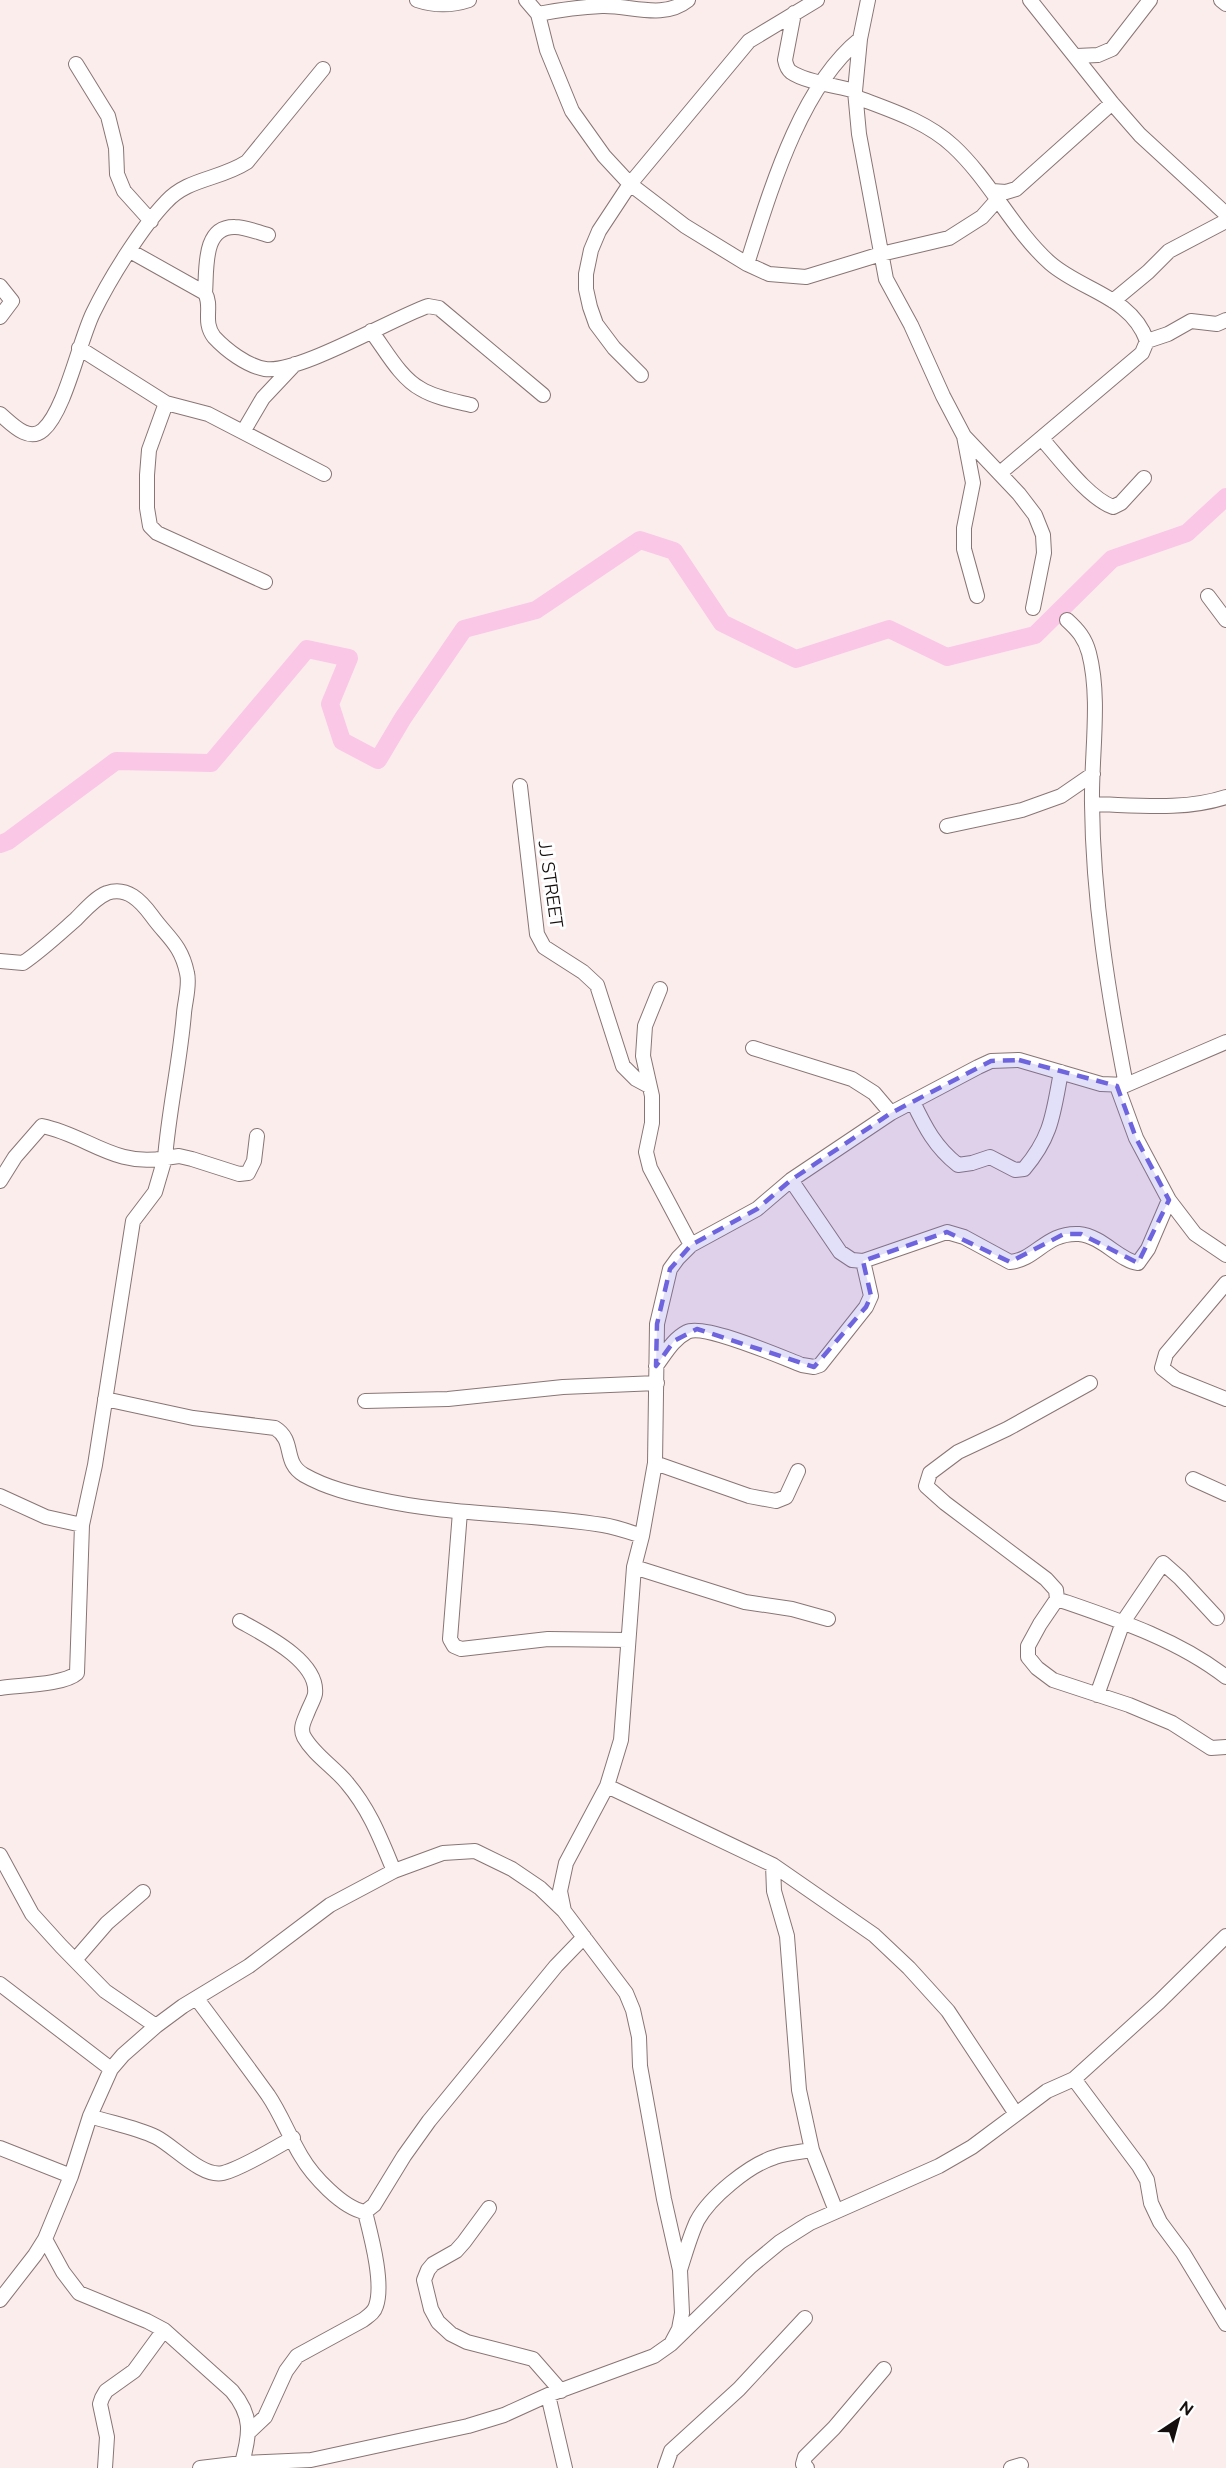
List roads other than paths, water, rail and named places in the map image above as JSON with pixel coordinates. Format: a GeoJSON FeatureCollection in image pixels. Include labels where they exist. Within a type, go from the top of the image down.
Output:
{"type":"FeatureCollection","features":[{"type":"Feature","properties":{"kind":"street"},"geometry":{"type":"LineString","coordinates":[[417,0],[432,5],[469,0]]}},
{"type":"Feature","properties":{"kind":"street"},"geometry":{"type":"LineString","coordinates":[[526,0],[537,14],[547,51],[572,111],[604,156],[630,184],[685,226],[747,264],[770,274],[806,277],[881,254],[949,238],[982,217],[995,195],[1016,189],[1112,103]]}},
{"type":"Feature","properties":{"kind":"street"},"geometry":{"type":"LineString","coordinates":[[537,14],[604,6],[665,11],[680,6],[688,0]]}},
{"type":"Feature","properties":{"kind":"street"},"geometry":{"type":"LineString","coordinates":[[641,375],[614,348],[596,324],[586,289],[591,250],[608,214],[630,184],[749,41],[817,0]]}},
{"type":"Feature","properties":{"kind":"street"},"geometry":{"type":"LineString","coordinates":[[868,0],[860,39],[855,94],[859,134],[886,279],[911,325],[964,436],[1000,473],[1035,515],[1043,535],[1044,553],[1033,608]]}},
{"type":"Feature","properties":{"kind":"street"},"geometry":{"type":"LineString","coordinates":[[1030,0],[1140,135],[1226,214]]}},
{"type":"Feature","properties":{"kind":"street"},"geometry":{"type":"LineString","coordinates":[[1077,56],[1098,55],[1112,49],[1150,0]]}},
{"type":"Feature","properties":{"kind":"street"},"geometry":{"type":"LineString","coordinates":[[1221,0],[1226,4]]}},
{"type":"Feature","properties":{"kind":"street"},"geometry":{"type":"LineString","coordinates":[[794,13],[784,60],[791,73],[855,94],[935,132],[970,164],[1050,263],[1135,317],[1147,341]]}},
{"type":"Feature","properties":{"kind":"street"},"geometry":{"type":"LineString","coordinates":[[747,264],[782,161],[821,82],[835,61],[860,39]]}},
{"type":"Feature","properties":{"kind":"street"},"geometry":{"type":"LineString","coordinates":[[76,63],[108,116],[116,148],[117,174],[124,191],[151,221]]}},
{"type":"Feature","properties":{"kind":"street"},"geometry":{"type":"LineString","coordinates":[[0,414],[21,432],[36,434],[42,432],[56,412],[93,313],[130,251],[165,202],[192,183],[230,172],[247,162],[306,86],[323,69]]}},
{"type":"Feature","properties":{"kind":"street"},"geometry":{"type":"LineString","coordinates":[[1113,301],[1169,251],[1226,221]]}},
{"type":"Feature","properties":{"kind":"street"},"geometry":{"type":"LineString","coordinates":[[205,293],[210,244],[214,235],[224,228],[236,226],[268,235]]}},
{"type":"Feature","properties":{"kind":"street"},"geometry":{"type":"LineString","coordinates":[[130,251],[205,293],[208,298],[207,321],[214,336],[234,354],[251,364],[267,369],[295,364],[428,306],[439,308],[543,395]]}},
{"type":"Feature","properties":{"kind":"street"},"geometry":{"type":"LineString","coordinates":[[0,286],[12,301],[0,317]]}},
{"type":"Feature","properties":{"kind":"street"},"geometry":{"type":"LineString","coordinates":[[1000,473],[1142,353],[1147,341],[1168,334],[1191,321],[1216,324],[1226,320]]}},
{"type":"Feature","properties":{"kind":"street"},"geometry":{"type":"LineString","coordinates":[[371,331],[402,371],[419,388],[437,396],[471,405]]}},
{"type":"Feature","properties":{"kind":"street"},"geometry":{"type":"LineString","coordinates":[[79,348],[166,403],[208,414],[324,474]]}},
{"type":"Feature","properties":{"kind":"street"},"geometry":{"type":"LineString","coordinates":[[243,432],[263,398],[295,364]]}},
{"type":"Feature","properties":{"kind":"street"},"geometry":{"type":"LineString","coordinates":[[166,403],[149,450],[147,508],[150,526],[157,533],[265,582]]}},
{"type":"Feature","properties":{"kind":"street"},"geometry":{"type":"LineString","coordinates":[[964,436],[973,483],[964,528],[964,549],[977,596]]}},
{"type":"Feature","properties":{"kind":"street"},"geometry":{"type":"LineString","coordinates":[[1042,439],[1081,482],[1105,504],[1113,507],[1121,503],[1144,478]]}},
{"type":"Feature","properties":{"kind":"street"},"geometry":{"type":"LineString","coordinates":[[1208,596],[1226,620]]}},
{"type":"Feature","properties":{"kind":"street"},"geometry":{"type":"LineString","coordinates":[[1067,620],[1083,635],[1090,654],[1095,705],[1092,804],[1096,894],[1122,1086],[1136,1138],[1169,1200],[1195,1234],[1226,1255]]}},
{"type":"Feature","properties":{"kind":"street"},"geometry":{"type":"LineString","coordinates":[[947,826],[1022,810],[1061,796],[1093,774]]}},
{"type":"Feature","properties":{"kind":"street","name":"JJ STREET"},"geometry":{"type":"LineString","coordinates":[[520,786],[537,934],[544,947],[583,972],[597,985],[623,1066],[636,1079],[650,1086]]}},
{"type":"Feature","properties":{"kind":"street"},"geometry":{"type":"LineString","coordinates":[[1092,804],[1182,805],[1226,797]]}},
{"type":"Feature","properties":{"kind":"street"},"geometry":{"type":"LineString","coordinates":[[0,961],[23,963],[99,898],[108,893],[121,891],[131,894],[143,903],[156,922],[169,934],[177,946],[188,974],[180,1058],[165,1158],[155,1192],[133,1221],[95,1465],[82,1524],[77,1673],[72,1678],[62,1680],[0,1688]]}},
{"type":"Feature","properties":{"kind":"street"},"geometry":{"type":"LineString","coordinates":[[660,989],[645,1026],[643,1056],[652,1096],[652,1123],[646,1152],[650,1168],[691,1245]]}},
{"type":"Feature","properties":{"kind":"street"},"geometry":{"type":"LineString","coordinates":[[564,1911],[560,1891],[561,1877],[607,1786],[621,1740],[634,1567],[655,1463],[657,1324],[670,1269],[678,1258],[691,1245],[757,1209],[791,1180],[891,1113],[991,1061],[1019,1060],[1101,1084],[1122,1086],[1226,1042]]}},
{"type":"Feature","properties":{"kind":"street"},"geometry":{"type":"LineString","coordinates":[[753,1048],[852,1079],[874,1093],[891,1113]]}},
{"type":"Feature","properties":{"kind":"street"},"geometry":{"type":"LineString","coordinates":[[913,1102],[931,1137],[942,1152],[958,1165],[990,1157],[1014,1170],[1024,1169],[1040,1150],[1052,1123],[1061,1072]]}},
{"type":"Feature","properties":{"kind":"street"},"geometry":{"type":"LineString","coordinates":[[0,1181],[15,1157],[42,1126],[57,1129],[114,1155],[136,1161],[179,1156],[239,1174],[252,1170],[257,1136]]}},
{"type":"Feature","properties":{"kind":"street"},"geometry":{"type":"LineString","coordinates":[[791,1180],[840,1252],[852,1260],[863,1261],[947,1232],[964,1237],[1010,1262],[1026,1257],[1044,1243],[1064,1234],[1081,1234],[1107,1245],[1128,1260],[1138,1263],[1148,1249],[1169,1200]]}},
{"type":"Feature","properties":{"kind":"street"},"geometry":{"type":"LineString","coordinates":[[656,1366],[674,1341],[687,1331],[697,1329],[715,1332],[802,1365],[814,1367],[820,1365],[866,1307],[871,1296],[863,1261]]}},
{"type":"Feature","properties":{"kind":"street"},"geometry":{"type":"LineString","coordinates":[[1226,1283],[1166,1354],[1162,1368],[1176,1379],[1226,1400]]}},
{"type":"Feature","properties":{"kind":"street"},"geometry":{"type":"LineString","coordinates":[[365,1401],[448,1399],[563,1387],[657,1383]]}},
{"type":"Feature","properties":{"kind":"street"},"geometry":{"type":"LineString","coordinates":[[1090,1383],[1007,1429],[958,1452],[930,1473],[926,1486],[1046,1579],[1056,1590],[1057,1599],[1028,1646],[1029,1657],[1037,1668],[1053,1680],[1172,1723],[1211,1748],[1224,1749]]}},
{"type":"Feature","properties":{"kind":"street"},"geometry":{"type":"LineString","coordinates":[[105,1399],[193,1418],[275,1428],[283,1432],[288,1440],[293,1465],[297,1471],[320,1484],[340,1491],[398,1504],[459,1512],[606,1525],[642,1536]]}},
{"type":"Feature","properties":{"kind":"street"},"geometry":{"type":"LineString","coordinates":[[655,1463],[749,1496],[776,1501],[786,1497],[798,1471]]}},
{"type":"Feature","properties":{"kind":"street"},"geometry":{"type":"LineString","coordinates":[[1193,1479],[1226,1494]]}},
{"type":"Feature","properties":{"kind":"street"},"geometry":{"type":"LineString","coordinates":[[0,1496],[46,1517],[82,1524]]}},
{"type":"Feature","properties":{"kind":"street"},"geometry":{"type":"LineString","coordinates":[[459,1512],[450,1639],[454,1646],[461,1649],[548,1639],[628,1640]]}},
{"type":"Feature","properties":{"kind":"street"},"geometry":{"type":"LineString","coordinates":[[1097,1695],[1123,1622],[1162,1563],[1180,1578],[1217,1618]]}},
{"type":"Feature","properties":{"kind":"street"},"geometry":{"type":"LineString","coordinates":[[634,1567],[745,1602],[792,1609],[828,1619]]}},
{"type":"Feature","properties":{"kind":"street"},"geometry":{"type":"LineString","coordinates":[[1057,1599],[1123,1622],[1170,1644],[1226,1677]]}},
{"type":"Feature","properties":{"kind":"street"},"geometry":{"type":"LineString","coordinates":[[240,1621],[280,1644],[296,1657],[309,1673],[315,1694],[302,1725],[302,1732],[313,1749],[346,1781],[363,1803],[394,1871]]}},
{"type":"Feature","properties":{"kind":"street"},"geometry":{"type":"LineString","coordinates":[[607,1786],[773,1865],[874,1935],[909,1968],[948,2012],[1016,2114]]}},
{"type":"Feature","properties":{"kind":"street"},"geometry":{"type":"LineString","coordinates":[[0,2300],[45,2239],[71,2176],[90,2116],[111,2069],[123,2055],[156,2026],[249,1966],[330,1905],[394,1871],[443,1853],[475,1851],[512,1869],[540,1888],[564,1911],[626,1993],[633,2010],[639,2037],[640,2066],[664,2199],[680,2270],[682,2313],[679,2329],[671,2344]]}},
{"type":"Feature","properties":{"kind":"street"},"geometry":{"type":"LineString","coordinates":[[0,1855],[32,1914],[105,1991],[156,2026]]}},
{"type":"Feature","properties":{"kind":"street"},"geometry":{"type":"LineString","coordinates":[[773,1865],[774,1891],[788,1936],[799,2090],[812,2150],[836,2211]]}},
{"type":"Feature","properties":{"kind":"street"},"geometry":{"type":"LineString","coordinates":[[75,1960],[107,1923],[143,1892]]}},
{"type":"Feature","properties":{"kind":"street"},"geometry":{"type":"LineString","coordinates":[[200,2468],[242,2463],[275,2464],[311,2460],[468,2426],[504,2415],[554,2393],[654,2356],[671,2344],[751,2266],[780,2242],[810,2223],[939,2166],[972,2147],[1047,2091],[1074,2079],[1159,2002],[1226,1936]]}},
{"type":"Feature","properties":{"kind":"street"},"geometry":{"type":"LineString","coordinates":[[365,2212],[374,2205],[429,2121],[556,1966],[584,1937]]}},
{"type":"Feature","properties":{"kind":"street"},"geometry":{"type":"LineString","coordinates":[[0,1984],[111,2069]]}},
{"type":"Feature","properties":{"kind":"street"},"geometry":{"type":"LineString","coordinates":[[197,1999],[269,2097],[293,2138],[301,2157],[320,2180],[343,2202],[365,2212]]}},
{"type":"Feature","properties":{"kind":"street"},"geometry":{"type":"LineString","coordinates":[[1074,2079],[1139,2166],[1147,2180],[1151,2204],[1160,2222],[1183,2253],[1226,2324]]}},
{"type":"Feature","properties":{"kind":"street"},"geometry":{"type":"LineString","coordinates":[[90,2116],[156,2137],[204,2170],[215,2173],[223,2173],[293,2138]]}},
{"type":"Feature","properties":{"kind":"street"},"geometry":{"type":"LineString","coordinates":[[0,2148],[71,2176]]}},
{"type":"Feature","properties":{"kind":"street"},"geometry":{"type":"LineString","coordinates":[[680,2270],[696,2223],[714,2199],[754,2166],[776,2156],[812,2150]]}},
{"type":"Feature","properties":{"kind":"street"},"geometry":{"type":"LineString","coordinates":[[489,2208],[456,2251],[433,2264],[428,2270],[424,2280],[431,2309],[438,2322],[451,2334],[467,2342],[533,2359],[554,2393],[565,2468]]}},
{"type":"Feature","properties":{"kind":"street"},"geometry":{"type":"LineString","coordinates":[[249,2432],[265,2417],[286,2371],[297,2356],[363,2320],[376,2306],[377,2270],[365,2212]]}},
{"type":"Feature","properties":{"kind":"street"},"geometry":{"type":"LineString","coordinates":[[45,2239],[63,2272],[79,2293],[164,2330],[241,2402],[249,2432],[242,2463]]}},
{"type":"Feature","properties":{"kind":"street"},"geometry":{"type":"LineString","coordinates":[[664,2468],[671,2451],[739,2389],[805,2318]]}},
{"type":"Feature","properties":{"kind":"street"},"geometry":{"type":"LineString","coordinates":[[105,2468],[107,2437],[100,2404],[102,2398],[106,2391],[123,2381],[138,2366],[164,2330]]}},
{"type":"Feature","properties":{"kind":"street"},"geometry":{"type":"LineString","coordinates":[[807,2468],[803,2464],[805,2457],[834,2428],[884,2369]]}},
{"type":"Feature","properties":{"kind":"waterway"},"geometry":{"type":"LineString","coordinates":[[0,844],[8,841],[116,761],[211,763],[307,649],[349,658],[330,704],[342,741],[378,760],[403,718],[464,629],[536,610],[640,540],[674,551],[722,623],[796,659],[889,629],[947,657],[1035,635],[1112,559],[1187,533],[1226,497]]}}]}
